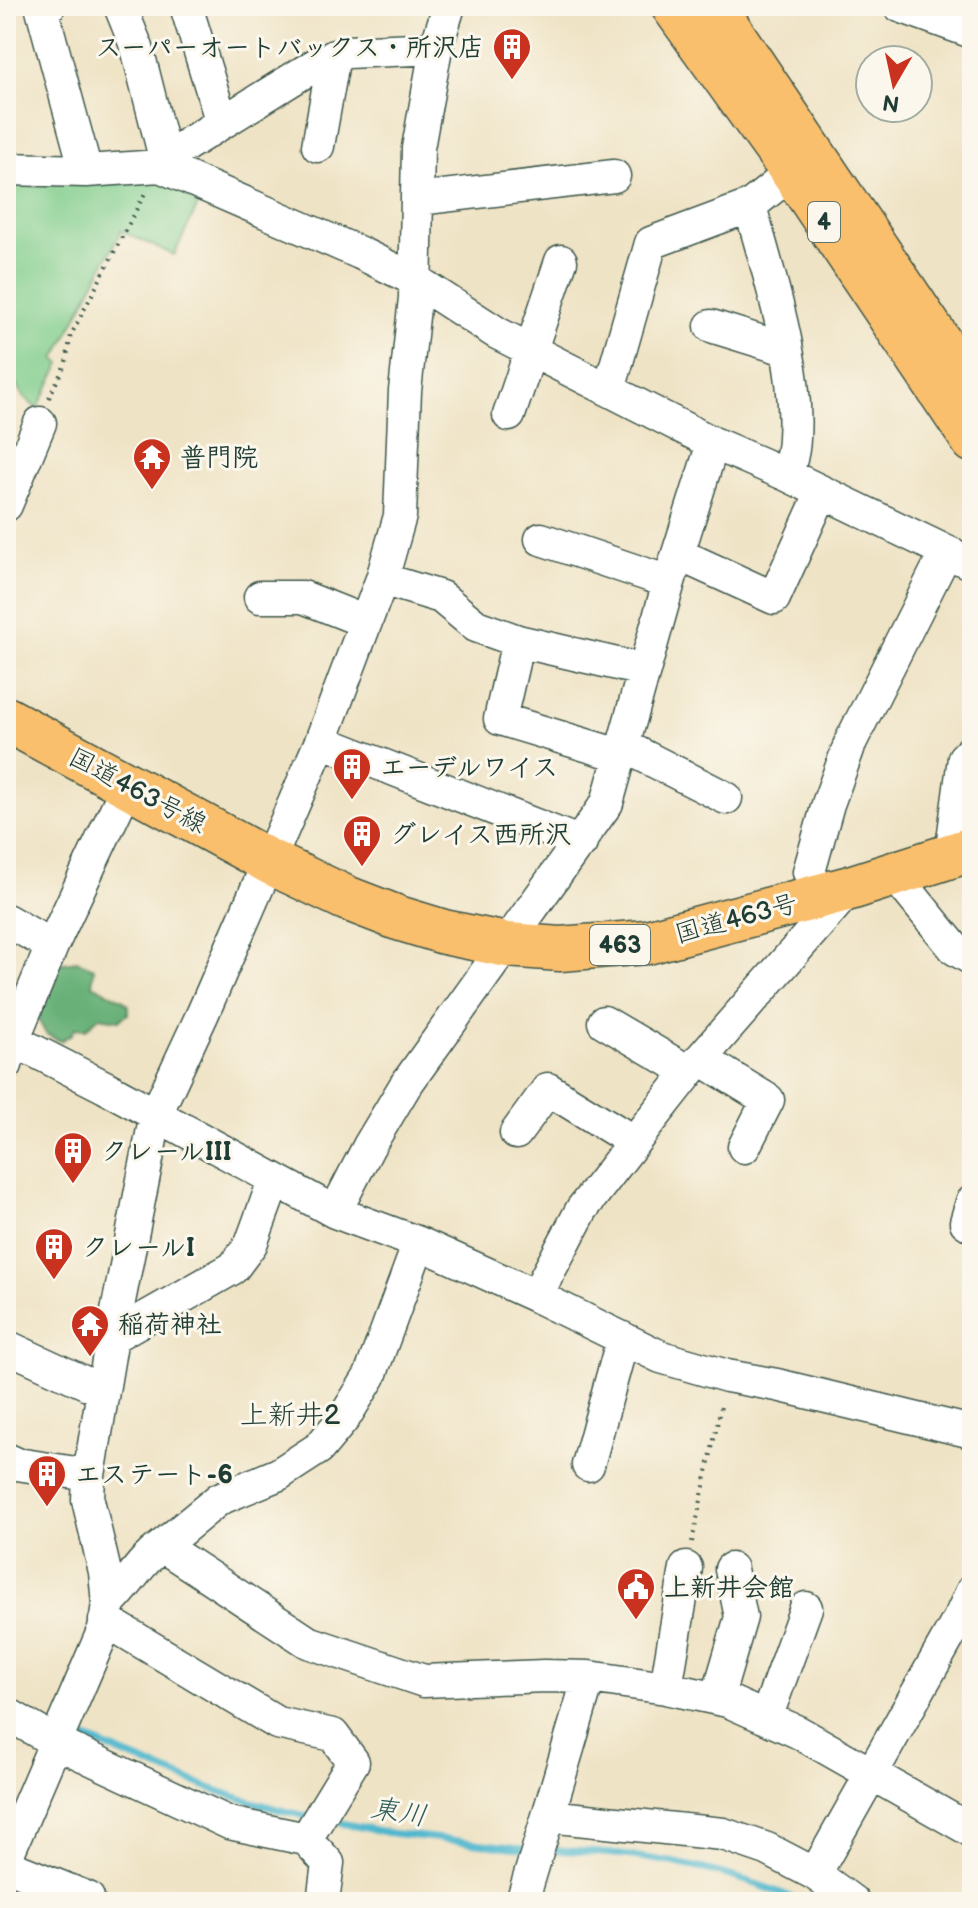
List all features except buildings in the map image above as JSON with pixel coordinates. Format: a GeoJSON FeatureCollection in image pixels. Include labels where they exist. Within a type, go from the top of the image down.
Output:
{"type":"FeatureCollection","features":[{"type":"Feature","properties":{"kind":"highway","name":"国道463号線"},"geometry":{"type":"LineString","coordinates":[[6,719],[270,862]]}},
{"type":"Feature","properties":{"kind":"highway","name":"国道463号"},"geometry":{"type":"LineString","coordinates":[[270,862],[346,898],[444,932],[507,945],[560,949],[647,942],[836,891],[961,852]]}},
{"type":"Feature","properties":{"kind":"main road","name":"4"},"geometry":{"type":"LineString","coordinates":[[671,6],[791,173],[972,442]]}},
{"type":"Feature","properties":{"kind":"main road","name":"4"},"geometry":{"type":"LineString","coordinates":[[716,6],[972,387]]}},
{"type":"Feature","properties":{"kind":"street"},"geometry":{"type":"LineString","coordinates":[[49,6],[42,9],[86,171]]}},
{"type":"Feature","properties":{"kind":"street"},"geometry":{"type":"LineString","coordinates":[[120,6],[137,48],[162,162]]}},
{"type":"Feature","properties":{"kind":"street"},"geometry":{"type":"LineString","coordinates":[[186,6],[222,123]]}},
{"type":"Feature","properties":{"kind":"street"},"geometry":{"type":"LineString","coordinates":[[107,1612],[105,1572],[88,1500],[89,1475],[112,1337],[156,1114],[321,741],[382,579],[401,508],[404,404],[415,280],[418,148],[436,48],[449,6]]}},
{"type":"Feature","properties":{"kind":"street"},"geometry":{"type":"LineString","coordinates":[[900,6],[972,32]]}},
{"type":"Feature","properties":{"kind":"street"},"geometry":{"type":"LineString","coordinates":[[6,169],[86,171],[162,162],[334,56],[347,52],[436,48]]}},
{"type":"Feature","properties":{"kind":"street"},"geometry":{"type":"LineString","coordinates":[[318,146],[334,56]]}},
{"type":"Feature","properties":{"kind":"street"},"geometry":{"type":"LineString","coordinates":[[162,162],[415,280],[497,333],[713,443],[959,558],[851,741],[828,804],[809,872],[836,891],[582,1209],[536,1296]]}},
{"type":"Feature","properties":{"kind":"street"},"geometry":{"type":"LineString","coordinates":[[609,390],[651,243],[750,206],[791,173]]}},
{"type":"Feature","properties":{"kind":"street"},"geometry":{"type":"LineString","coordinates":[[418,199],[614,176]]}},
{"type":"Feature","properties":{"kind":"street"},"geometry":{"type":"LineString","coordinates":[[750,206],[780,313],[794,401],[794,441],[787,475]]}},
{"type":"Feature","properties":{"kind":"street"},"geometry":{"type":"LineString","coordinates":[[509,415],[561,261]]}},
{"type":"Feature","properties":{"kind":"street"},"geometry":{"type":"LineString","coordinates":[[711,326],[785,349]]}},
{"type":"Feature","properties":{"kind":"street"},"geometry":{"type":"LineString","coordinates":[[6,505],[16,451],[40,423]]}},
{"type":"Feature","properties":{"kind":"street"},"geometry":{"type":"LineString","coordinates":[[335,1212],[405,1086],[607,803],[643,670],[713,443]]}},
{"type":"Feature","properties":{"kind":"street"},"geometry":{"type":"LineString","coordinates":[[541,539],[674,568],[774,598],[822,492]]}},
{"type":"Feature","properties":{"kind":"street"},"geometry":{"type":"LineString","coordinates":[[382,579],[441,597],[476,626],[518,641],[643,670]]}},
{"type":"Feature","properties":{"kind":"street"},"geometry":{"type":"LineString","coordinates":[[260,597],[303,597],[366,622]]}},
{"type":"Feature","properties":{"kind":"street"},"geometry":{"type":"LineString","coordinates":[[518,641],[500,719],[620,750],[726,798]]}},
{"type":"Feature","properties":{"kind":"street"},"geometry":{"type":"LineString","coordinates":[[321,741],[581,843]]}},
{"type":"Feature","properties":{"kind":"street"},"geometry":{"type":"LineString","coordinates":[[961,852],[964,758],[972,750]]}},
{"type":"Feature","properties":{"kind":"street"},"geometry":{"type":"LineString","coordinates":[[128,784],[52,946],[10,1053],[156,1114],[335,1212],[419,1243],[661,1357],[727,1376],[972,1432]]}},
{"type":"Feature","properties":{"kind":"street"},"geometry":{"type":"LineString","coordinates":[[894,874],[955,949],[972,959]]}},
{"type":"Feature","properties":{"kind":"street"},"geometry":{"type":"LineString","coordinates":[[6,920],[52,946]]}},
{"type":"Feature","properties":{"kind":"street"},"geometry":{"type":"LineString","coordinates":[[604,1022],[768,1100],[744,1147]]}},
{"type":"Feature","properties":{"kind":"street"},"geometry":{"type":"LineString","coordinates":[[516,1133],[548,1089],[634,1142]]}},
{"type":"Feature","properties":{"kind":"street"},"geometry":{"type":"LineString","coordinates":[[112,1337],[233,1268],[251,1244],[274,1181]]}},
{"type":"Feature","properties":{"kind":"street"},"geometry":{"type":"LineString","coordinates":[[972,1202],[966,1222],[972,1226]]}},
{"type":"Feature","properties":{"kind":"street"},"geometry":{"type":"LineString","coordinates":[[88,1898],[7,1855],[60,1735],[107,1612],[145,1559],[219,1499],[279,1474],[319,1448],[344,1418],[370,1376],[419,1243]]}},
{"type":"Feature","properties":{"kind":"street"},"geometry":{"type":"LineString","coordinates":[[588,1465],[623,1338]]}},
{"type":"Feature","properties":{"kind":"street"},"geometry":{"type":"LineString","coordinates":[[6,1346],[103,1391]]}},
{"type":"Feature","properties":{"kind":"street"},"geometry":{"type":"LineString","coordinates":[[6,1459],[17,1464],[89,1475]]}},
{"type":"Feature","properties":{"kind":"street"},"geometry":{"type":"LineString","coordinates":[[162,1546],[308,1642],[424,1681],[589,1677],[717,1699],[798,1732],[972,1831]]}},
{"type":"Feature","properties":{"kind":"street"},"geometry":{"type":"LineString","coordinates":[[666,1688],[686,1568]]}},
{"type":"Feature","properties":{"kind":"street"},"geometry":{"type":"LineString","coordinates":[[717,1699],[741,1617],[731,1569]]}},
{"type":"Feature","properties":{"kind":"street"},"geometry":{"type":"LineString","coordinates":[[815,1874],[972,1591]]}},
{"type":"Feature","properties":{"kind":"street"},"geometry":{"type":"LineString","coordinates":[[766,1718],[806,1608]]}},
{"type":"Feature","properties":{"kind":"street"},"geometry":{"type":"LineString","coordinates":[[107,1612],[277,1723],[333,1735],[353,1762],[314,1826]]}},
{"type":"Feature","properties":{"kind":"street"},"geometry":{"type":"LineString","coordinates":[[522,1902],[589,1677]]}},
{"type":"Feature","properties":{"kind":"street"},"geometry":{"type":"LineString","coordinates":[[6,1713],[60,1735],[229,1823],[314,1826]]}},
{"type":"Feature","properties":{"kind":"street"},"geometry":{"type":"LineString","coordinates":[[546,1823],[723,1834],[767,1849],[815,1874],[853,1902]]}},
{"type":"Feature","properties":{"kind":"street"},"geometry":{"type":"LineString","coordinates":[[314,1826],[328,1863],[323,1902]]}},
{"type":"Feature","properties":{"kind":"path"},"geometry":{"type":"LineString","coordinates":[[40,423],[66,362],[71,335],[162,162]]}},
{"type":"Feature","properties":{"kind":"path"},"geometry":{"type":"LineString","coordinates":[[686,1568],[727,1376]]}},
{"type":"Feature","properties":{"kind":"green space"},"geometry":{"type":"Polygon","coordinates":[[[145,172],[204,193],[174,255],[121,231],[55,359],[61,363],[37,409],[24,397],[6,368],[6,179],[145,172]]]}},
{"type":"Feature","properties":{"kind":"green space"},"geometry":{"type":"Polygon","coordinates":[[[77,961],[94,968],[92,985],[122,999],[128,1005],[128,1014],[119,1020],[99,1017],[86,1029],[75,1028],[72,1034],[60,1041],[46,1034],[38,1019],[57,964],[77,961]]]}},
{"type":"Feature","properties":{"kind":"waterway","name":"東川"},"geometry":{"type":"LineString","coordinates":[[77,1735],[220,1792],[310,1817]]}},
{"type":"Feature","properties":{"kind":"waterway","name":"東川"},"geometry":{"type":"LineString","coordinates":[[326,1820],[390,1833],[528,1849]]}},
{"type":"Feature","properties":{"kind":"waterway","name":"東川"},"geometry":{"type":"LineString","coordinates":[[548,1850],[613,1854],[678,1863],[741,1879],[802,1902]]}},
{"type":"Feature","properties":{"kind":"place","name":"スーパーオートバックス・所沢店"},"geometry":{"type":"Point","coordinates":[512,81]}},
{"type":"Feature","properties":{"kind":"place","name":"普門院"},"geometry":{"type":"Point","coordinates":[152,491]}},
{"type":"Feature","properties":{"kind":"place","name":"エーデルワイス"},"geometry":{"type":"Point","coordinates":[352,801]}},
{"type":"Feature","properties":{"kind":"place","name":"グレイス西所沢"},"geometry":{"type":"Point","coordinates":[362,868]}},
{"type":"Feature","properties":{"kind":"place","name":"クレールIII"},"geometry":{"type":"Point","coordinates":[73,1185]}},
{"type":"Feature","properties":{"kind":"place","name":"クレールI"},"geometry":{"type":"Point","coordinates":[54,1281]}},
{"type":"Feature","properties":{"kind":"place","name":"稲荷神社"},"geometry":{"type":"Point","coordinates":[90,1358]}},
{"type":"Feature","properties":{"kind":"place","name":"エステート-6"},"geometry":{"type":"Point","coordinates":[47,1508]}},
{"type":"Feature","properties":{"kind":"place","name":"上新井会館"},"geometry":{"type":"Point","coordinates":[636,1621]}},
{"type":"Feature","properties":{"kind":"district","name":"上新井2"},"geometry":{"type":"Point","coordinates":[290,1414]}}]}
